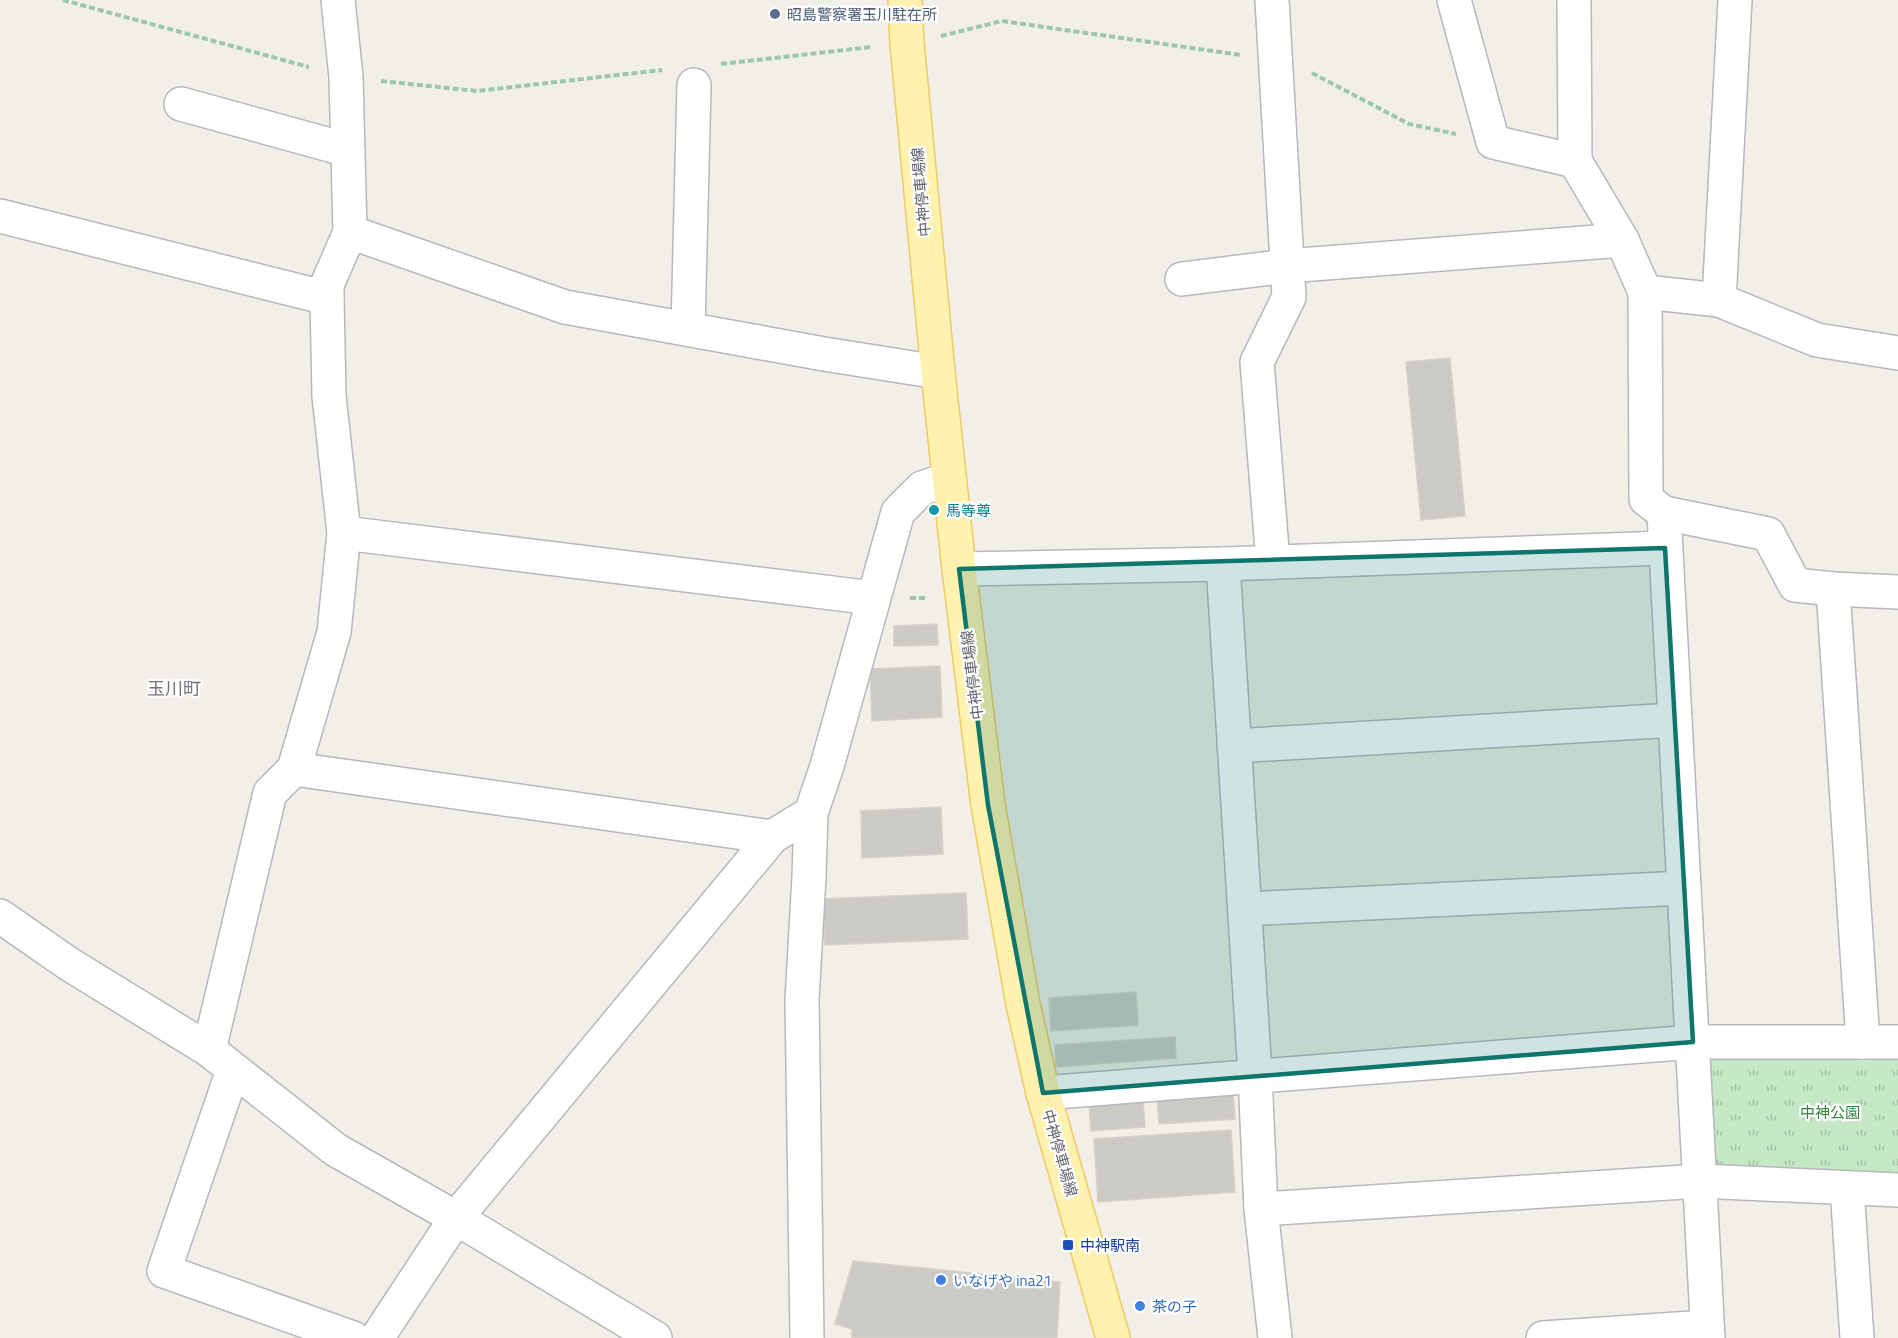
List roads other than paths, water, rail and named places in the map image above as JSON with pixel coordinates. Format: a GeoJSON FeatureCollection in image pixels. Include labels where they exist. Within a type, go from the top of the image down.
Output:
{"type":"FeatureCollection","features":[{"type":"Feature","properties":{"kind":"main road","name":"中神停車場線"},"geometry":{"type":"LineString","coordinates":[[905,0],[907,43],[938,372],[988,806],[1023,1004],[1043,1093],[1113,1338]]}},
{"type":"Feature","properties":{"kind":"street"},"geometry":{"type":"LineString","coordinates":[[338,0],[346,77],[350,232],[327,285],[329,396],[344,533],[334,632],[294,769],[270,792],[221,1060],[165,1271],[353,1338]]}},
{"type":"Feature","properties":{"kind":"street"},"geometry":{"type":"LineString","coordinates":[[1272,0],[1289,297],[1257,362],[1273,561]]}},
{"type":"Feature","properties":{"kind":"street"},"geometry":{"type":"LineString","coordinates":[[1454,0],[1493,142],[1575,161]]}},
{"type":"Feature","properties":{"kind":"street"},"geometry":{"type":"LineString","coordinates":[[1574,0],[1575,161],[1622,240],[1645,291],[1646,499],[1664,513],[1768,534],[1795,585],[1898,592]]}},
{"type":"Feature","properties":{"kind":"street"},"geometry":{"type":"LineString","coordinates":[[1719,300],[1735,0]]}},
{"type":"Feature","properties":{"kind":"street"},"geometry":{"type":"LineString","coordinates":[[688,329],[702,75]]}},
{"type":"Feature","properties":{"kind":"street"},"geometry":{"type":"LineString","coordinates":[[181,104],[348,150]]}},
{"type":"Feature","properties":{"kind":"street"},"geometry":{"type":"LineString","coordinates":[[0,216],[327,298]]}},
{"type":"Feature","properties":{"kind":"street"},"geometry":{"type":"LineString","coordinates":[[350,232],[565,307],[824,354],[938,372]]}},
{"type":"Feature","properties":{"kind":"street"},"geometry":{"type":"LineString","coordinates":[[1182,279],[1287,266],[1622,240]]}},
{"type":"Feature","properties":{"kind":"street"},"geometry":{"type":"LineString","coordinates":[[1645,291],[1719,300],[1817,340],[1897,347]]}},
{"type":"Feature","properties":{"kind":"street"},"geometry":{"type":"LineString","coordinates":[[807,1338],[802,1000],[811,813],[827,766],[898,512],[921,488],[949,478]]}},
{"type":"Feature","properties":{"kind":"street"},"geometry":{"type":"LineString","coordinates":[[1543,1338],[1707,1333],[1664,513]]}},
{"type":"Feature","properties":{"kind":"street"},"geometry":{"type":"LineString","coordinates":[[344,533],[873,598]]}},
{"type":"Feature","properties":{"kind":"street"},"geometry":{"type":"LineString","coordinates":[[961,584],[1273,561],[1665,548]]}},
{"type":"Feature","properties":{"kind":"street"},"geometry":{"type":"LineString","coordinates":[[1223,564],[1255,1075],[1261,1209],[1275,1338]]}},
{"type":"Feature","properties":{"kind":"street"},"geometry":{"type":"LineString","coordinates":[[1833,589],[1863,1042]]}},
{"type":"Feature","properties":{"kind":"street"},"geometry":{"type":"LineString","coordinates":[[1234,746],[1675,720]]}},
{"type":"Feature","properties":{"kind":"street"},"geometry":{"type":"LineString","coordinates":[[294,769],[772,837]]}},
{"type":"Feature","properties":{"kind":"street"},"geometry":{"type":"LineString","coordinates":[[376,1338],[456,1218],[772,837],[811,813]]}},
{"type":"Feature","properties":{"kind":"street"},"geometry":{"type":"LineString","coordinates":[[1245,909],[1684,888]]}},
{"type":"Feature","properties":{"kind":"street"},"geometry":{"type":"LineString","coordinates":[[0,916],[69,964],[221,1060],[336,1150],[456,1218],[655,1338]]}},
{"type":"Feature","properties":{"kind":"street"},"geometry":{"type":"LineString","coordinates":[[1043,1093],[1693,1042],[1898,1042]]}},
{"type":"Feature","properties":{"kind":"street"},"geometry":{"type":"LineString","coordinates":[[1261,1209],[1700,1181],[1898,1190]]}},
{"type":"Feature","properties":{"kind":"street"},"geometry":{"type":"LineString","coordinates":[[1847,1188],[1857,1338]]}},
{"type":"Feature","properties":{"kind":"place","name":"昭島警察署玉川駐在所"},"geometry":{"type":"Point","coordinates":[775,14]}},
{"type":"Feature","properties":{"kind":"place","name":"馬等尊"},"geometry":{"type":"Point","coordinates":[934,510]}},
{"type":"Feature","properties":{"kind":"place","name":"中神駅南"},"geometry":{"type":"Point","coordinates":[1068,1245]}},
{"type":"Feature","properties":{"kind":"place","name":"いなげや ina21"},"geometry":{"type":"Point","coordinates":[941,1280]}},
{"type":"Feature","properties":{"kind":"place","name":"茶の子"},"geometry":{"type":"Point","coordinates":[1140,1306]}},
{"type":"Feature","properties":{"kind":"district","name":"玉川町"},"geometry":{"type":"Point","coordinates":[174,688]}},
{"type":"Feature","properties":{"kind":"park label","name":"中神公園"},"geometry":{"type":"Point","coordinates":[1830,1112]}}]}
